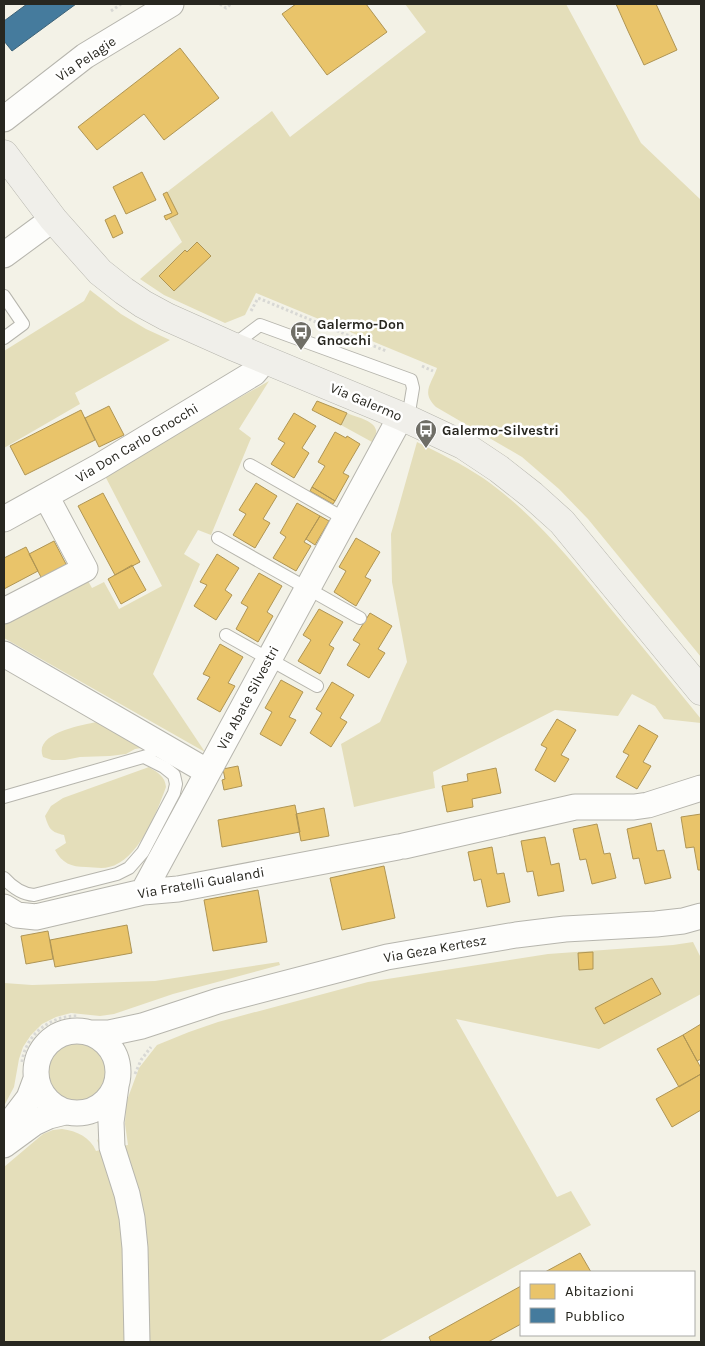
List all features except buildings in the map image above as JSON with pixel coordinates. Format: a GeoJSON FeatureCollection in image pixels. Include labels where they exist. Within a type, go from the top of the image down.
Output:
{"type":"FeatureCollection","features":[{"type":"Feature","properties":{"kind":"main road","name":"Via Galermo"},"geometry":{"type":"LineString","coordinates":[[4,154],[53,219],[100,272],[143,304],[167,317],[232,346],[401,416],[463,445],[499,469],[562,522],[701,691]]}},
{"type":"Feature","properties":{"kind":"street","name":"Via Pelagie"},"geometry":{"type":"LineString","coordinates":[[4,119],[85,56],[172,4]]}},
{"type":"Feature","properties":{"kind":"street"},"geometry":{"type":"LineString","coordinates":[[4,256],[53,219]]}},
{"type":"Feature","properties":{"kind":"street","name":"Via Don Carlo Gnocchi"},"geometry":{"type":"LineString","coordinates":[[4,519],[100,466],[254,373],[265,360]]}},
{"type":"Feature","properties":{"kind":"street","name":"Via Abate Silvestri"},"geometry":{"type":"LineString","coordinates":[[144,892],[401,416]]}},
{"type":"Feature","properties":{"kind":"street"},"geometry":{"type":"LineString","coordinates":[[4,611],[85,569],[46,496]]}},
{"type":"Feature","properties":{"kind":"street"},"geometry":{"type":"LineString","coordinates":[[4,654],[208,772]]}},
{"type":"Feature","properties":{"kind":"street","name":"Via Fratelli Gualandi"},"geometry":{"type":"LineString","coordinates":[[5,908],[17,915],[36,916],[144,892],[178,890],[401,846],[575,807],[634,807],[648,805],[701,788]]}},
{"type":"Feature","properties":{"kind":"street","name":"Via Geza Kertesz"},"geometry":{"type":"LineString","coordinates":[[175,1015],[218,1001],[387,957],[516,935],[565,929],[656,924],[683,921],[701,916]]}},
{"type":"Feature","properties":{"kind":"street"},"geometry":{"type":"LineString","coordinates":[[112,1147],[96,1127],[84,1118],[55,1107],[46,1099],[36,1079],[35,1068],[38,1057],[50,1040],[60,1034],[81,1030],[109,1033],[175,1015]]}},
{"type":"Feature","properties":{"kind":"street"},"geometry":{"type":"LineString","coordinates":[[136,1342],[135,1248],[132,1218],[127,1194],[112,1147],[111,1122],[128,1056],[136,1044],[147,1034],[175,1015]]}},
{"type":"Feature","properties":{"kind":"street"},"geometry":{"type":"LineString","coordinates":[[91,1032],[109,1044],[115,1054],[123,1080]]}},
{"type":"Feature","properties":{"kind":"street"},"geometry":{"type":"LineString","coordinates":[[4,1131],[29,1098],[36,1079]]}},
{"type":"Feature","properties":{"kind":"street"},"geometry":{"type":"LineString","coordinates":[[4,1145],[34,1123],[49,1116],[70,1112],[87,1112],[100,1106],[110,1097],[123,1080]]}},
{"type":"Feature","properties":{"kind":"lane"},"geometry":{"type":"LineString","coordinates":[[4,296],[23,324],[4,338]]}},
{"type":"Feature","properties":{"kind":"lane"},"geometry":{"type":"LineString","coordinates":[[232,346],[260,325],[411,380],[413,388],[410,406],[401,416]]}},
{"type":"Feature","properties":{"kind":"lane"},"geometry":{"type":"LineString","coordinates":[[250,465],[345,519]]}},
{"type":"Feature","properties":{"kind":"lane"},"geometry":{"type":"LineString","coordinates":[[218,538],[360,618]]}},
{"type":"Feature","properties":{"kind":"lane"},"geometry":{"type":"LineString","coordinates":[[226,635],[317,686]]}},
{"type":"Feature","properties":{"kind":"lane"},"geometry":{"type":"LineString","coordinates":[[4,798],[169,749]]}},
{"type":"Feature","properties":{"kind":"lane"},"geometry":{"type":"LineString","coordinates":[[4,878],[16,889],[26,894],[34,895],[117,874],[129,868],[143,852],[174,793],[176,784],[174,775],[164,767],[144,757]]}},
{"type":"Feature","properties":{"kind":"path"},"geometry":{"type":"LineString","coordinates":[[220,4],[226,8],[231,4]]}},
{"type":"Feature","properties":{"kind":"path"},"geometry":{"type":"LineString","coordinates":[[123,1080],[156,1043]]}},
{"type":"Feature","properties":{"kind":"shaded area"},"geometry":{"type":"Polygon","coordinates":[[[405,4],[566,4],[641,143],[701,200],[701,657],[588,519],[559,489],[522,457],[436,407],[431,402],[428,393],[437,368],[256,293],[245,315],[225,323],[164,295],[140,279],[182,242],[169,219],[178,214],[167,192],[272,111],[290,137],[426,32],[405,4]]]}},
{"type":"Feature","properties":{"kind":"shaded area"},"geometry":{"type":"Polygon","coordinates":[[[90,290],[121,314],[146,329],[170,340],[75,393],[80,404],[4,448],[4,351],[84,301],[90,290]]]}},
{"type":"Feature","properties":{"kind":"shaded area"},"geometry":{"type":"Polygon","coordinates":[[[269,381],[239,429],[251,438],[211,535],[198,530],[184,554],[200,564],[153,674],[205,752],[4,638],[4,624],[88,581],[92,588],[104,582],[119,609],[162,586],[104,474],[269,381]]]}},
{"type":"Feature","properties":{"kind":"shaded area"},"geometry":{"type":"Polygon","coordinates":[[[347,413],[368,421],[375,427],[376,433],[372,442],[341,425],[347,413]]]}},
{"type":"Feature","properties":{"kind":"shaded area"},"geometry":{"type":"Polygon","coordinates":[[[417,442],[459,463],[483,478],[519,506],[551,538],[596,590],[701,719],[701,723],[664,719],[655,706],[632,694],[618,716],[555,710],[433,772],[435,788],[354,807],[341,744],[380,722],[407,662],[392,582],[391,534],[417,442]]]}},
{"type":"Feature","properties":{"kind":"shaded area"},"geometry":{"type":"Polygon","coordinates":[[[97,722],[147,747],[135,749],[126,754],[110,756],[80,757],[65,760],[52,760],[43,757],[42,749],[45,742],[52,736],[71,728],[97,722]]]}},
{"type":"Feature","properties":{"kind":"shaded area"},"geometry":{"type":"Polygon","coordinates":[[[149,767],[163,777],[166,787],[152,822],[129,855],[119,863],[103,868],[76,866],[61,858],[55,850],[66,843],[64,835],[56,833],[51,829],[45,816],[51,806],[63,798],[149,767]]]}},
{"type":"Feature","properties":{"kind":"shaded area"},"geometry":{"type":"Polygon","coordinates":[[[693,942],[701,958],[701,994],[599,1049],[456,1019],[557,1197],[571,1191],[591,1225],[378,1342],[144,1342],[122,1146],[128,1145],[125,1124],[126,1103],[139,1068],[157,1045],[218,1022],[368,982],[548,954],[693,942]]]}},
{"type":"Feature","properties":{"kind":"shaded area"},"geometry":{"type":"Polygon","coordinates":[[[279,962],[280,965],[173,994],[114,1014],[100,1016],[71,1013],[56,1017],[42,1024],[23,1047],[14,1087],[4,1106],[4,983],[32,985],[155,981],[279,962]]]}},
{"type":"Feature","properties":{"kind":"shaded area"},"geometry":{"type":"Polygon","coordinates":[[[70,1040],[82,1040],[98,1049],[105,1059],[107,1071],[105,1083],[98,1093],[82,1102],[70,1102],[59,1097],[50,1088],[45,1077],[45,1065],[50,1054],[59,1045],[70,1040]]]}},
{"type":"Feature","properties":{"kind":"shaded area"},"geometry":{"type":"Polygon","coordinates":[[[62,1129],[73,1131],[87,1138],[96,1151],[100,1150],[97,1139],[101,1144],[123,1219],[129,1342],[4,1342],[4,1167],[43,1134],[62,1129]]]}},
{"type":"Feature","properties":{"kind":"place","name":"Galermo-Don Gnocchi"},"geometry":{"type":"Point","coordinates":[301,351]}},
{"type":"Feature","properties":{"kind":"place","name":"Galermo-Silvestri"},"geometry":{"type":"Point","coordinates":[426,449]}}]}
